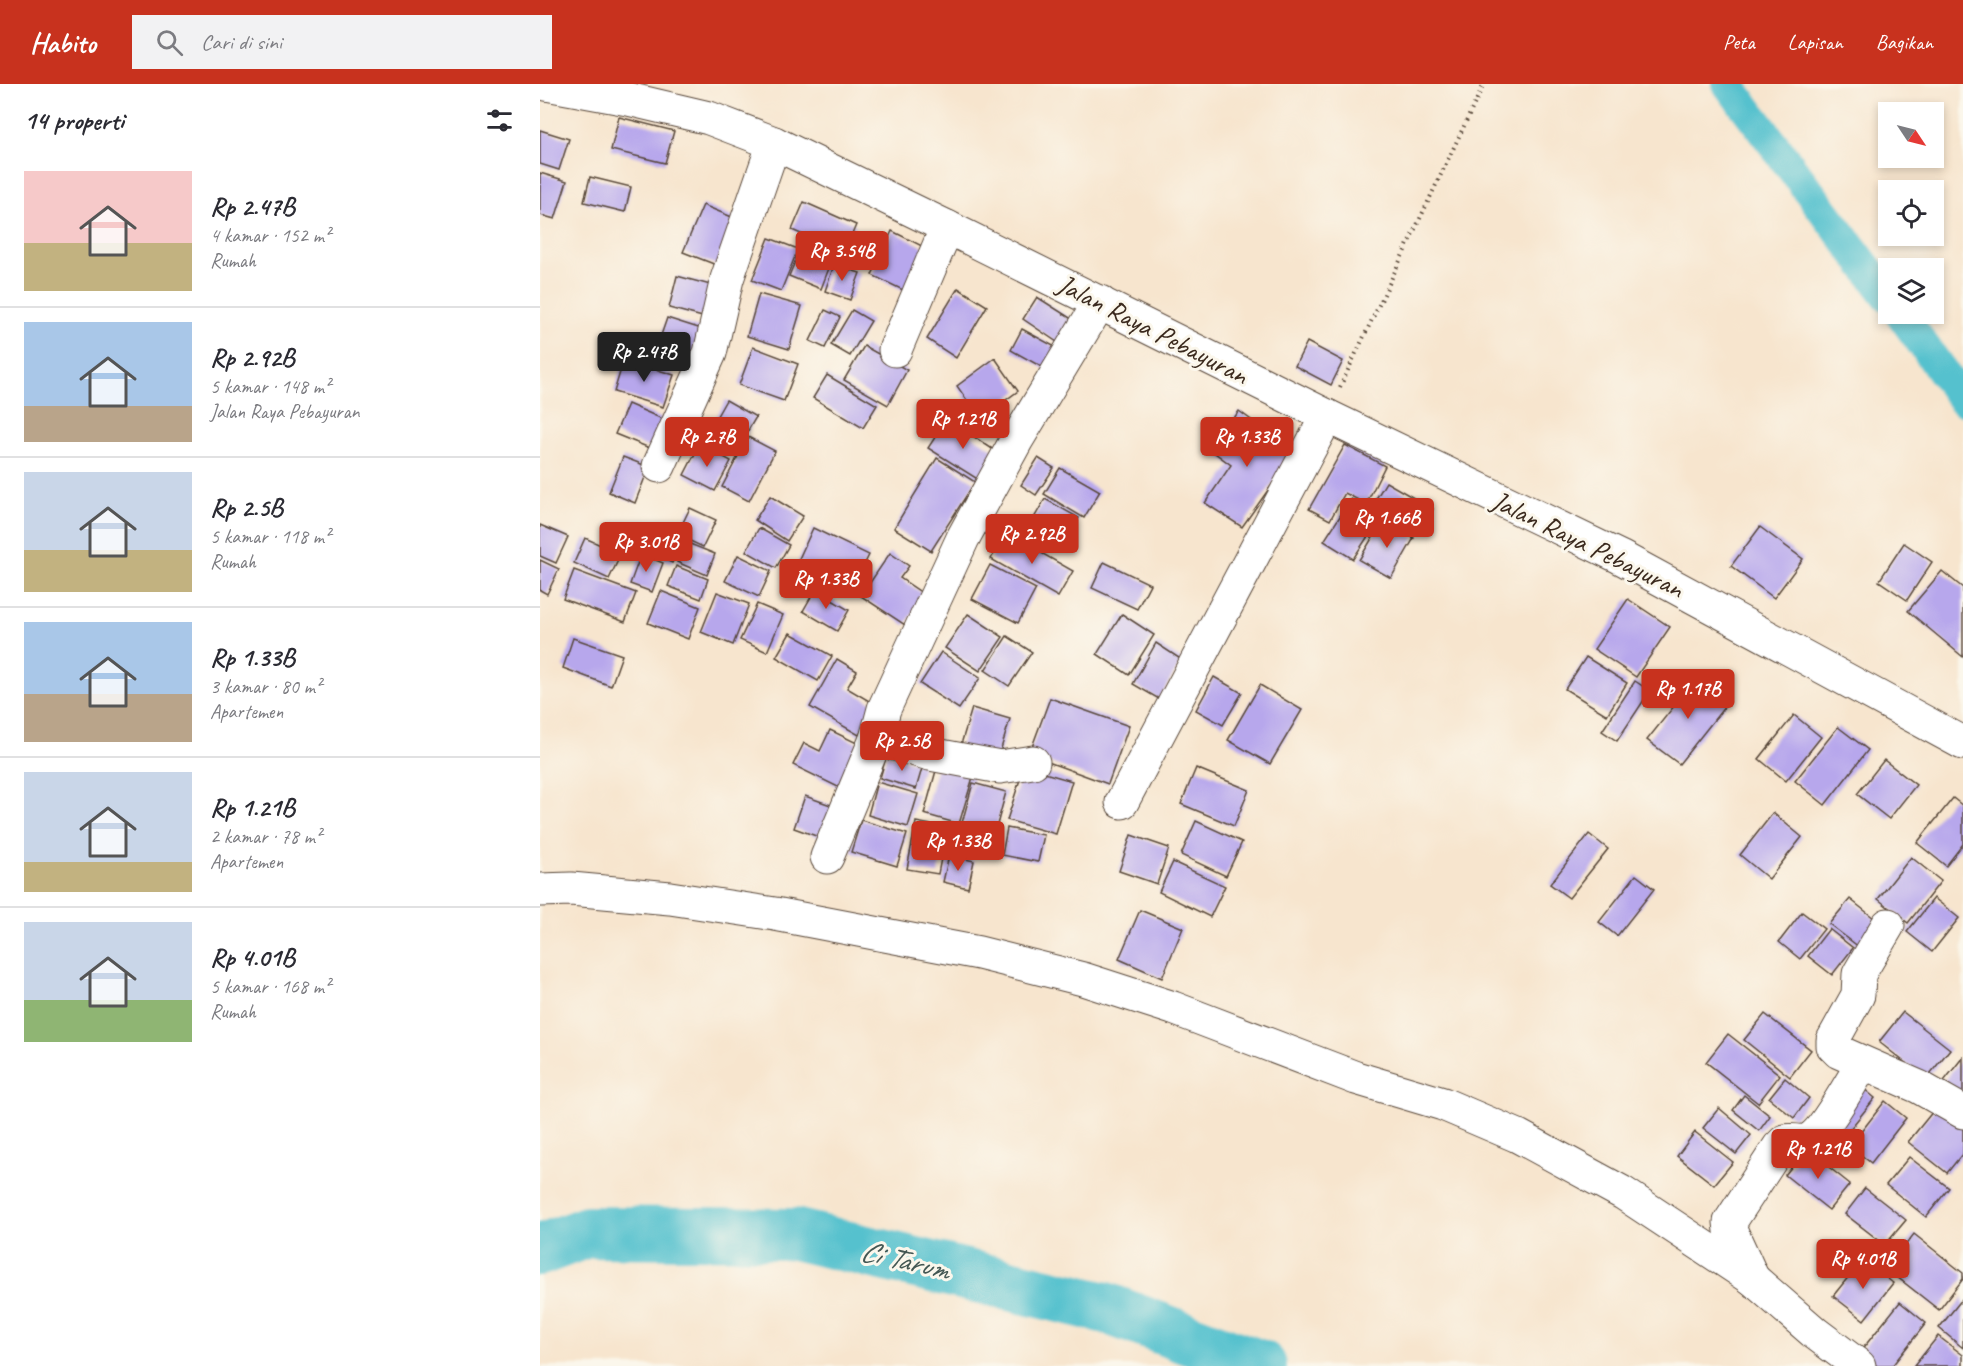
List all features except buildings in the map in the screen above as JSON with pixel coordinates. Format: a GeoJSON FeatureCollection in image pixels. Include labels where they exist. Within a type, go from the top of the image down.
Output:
{"type":"FeatureCollection","features":[{"type":"Feature","properties":{"kind":"street","name":"Jalan Raya Pebayuran"},"geometry":{"type":"LineString","coordinates":[[546,84],[628,99],[709,118],[774,143],[947,226],[1327,416],[1620,557],[1963,743]]}},
{"type":"Feature","properties":{"kind":"street"},"geometry":{"type":"LineString","coordinates":[[659,466],[710,353],[727,279],[774,143]]}},
{"type":"Feature","properties":{"kind":"street"},"geometry":{"type":"LineString","coordinates":[[895,350],[947,226]]}},
{"type":"Feature","properties":{"kind":"street"},"geometry":{"type":"LineString","coordinates":[[827,857],[876,739],[884,709],[963,538],[1016,441],[1100,302]]}},
{"type":"Feature","properties":{"kind":"street"},"geometry":{"type":"LineString","coordinates":[[1122,802],[1327,416]]}},
{"type":"Feature","properties":{"kind":"street"},"geometry":{"type":"LineString","coordinates":[[876,739],[930,754],[1000,767],[1033,762]]}},
{"type":"Feature","properties":{"kind":"street"},"geometry":{"type":"LineString","coordinates":[[540,890],[571,889],[670,898],[786,916],[979,953],[1083,980],[1173,1008],[1356,1078],[1443,1104],[1518,1136],[1623,1193],[1753,1279],[1815,1333],[1859,1366]]}},
{"type":"Feature","properties":{"kind":"street"},"geometry":{"type":"LineString","coordinates":[[1888,925],[1857,978],[1858,995],[1833,1040],[1833,1046],[1839,1052],[1919,1087],[1963,1112]]}},
{"type":"Feature","properties":{"kind":"street"},"geometry":{"type":"LineString","coordinates":[[1753,1279],[1731,1231],[1730,1222],[1779,1147],[1785,1141],[1802,1142],[1813,1137],[1824,1124],[1863,1063]]}},
{"type":"Feature","properties":{"kind":"path"},"geometry":{"type":"LineString","coordinates":[[1327,416],[1484,84]]}},
{"type":"Feature","properties":{"kind":"waterway"},"geometry":{"type":"LineString","coordinates":[[1728,84],[1878,283]]}},
{"type":"Feature","properties":{"kind":"waterway"},"geometry":{"type":"LineString","coordinates":[[1908,324],[1963,400]]}},
{"type":"Feature","properties":{"kind":"waterway","name":"Ci Tarum"},"geometry":{"type":"LineString","coordinates":[[540,1250],[587,1232],[794,1234],[1106,1308],[1261,1366]]}}]}
